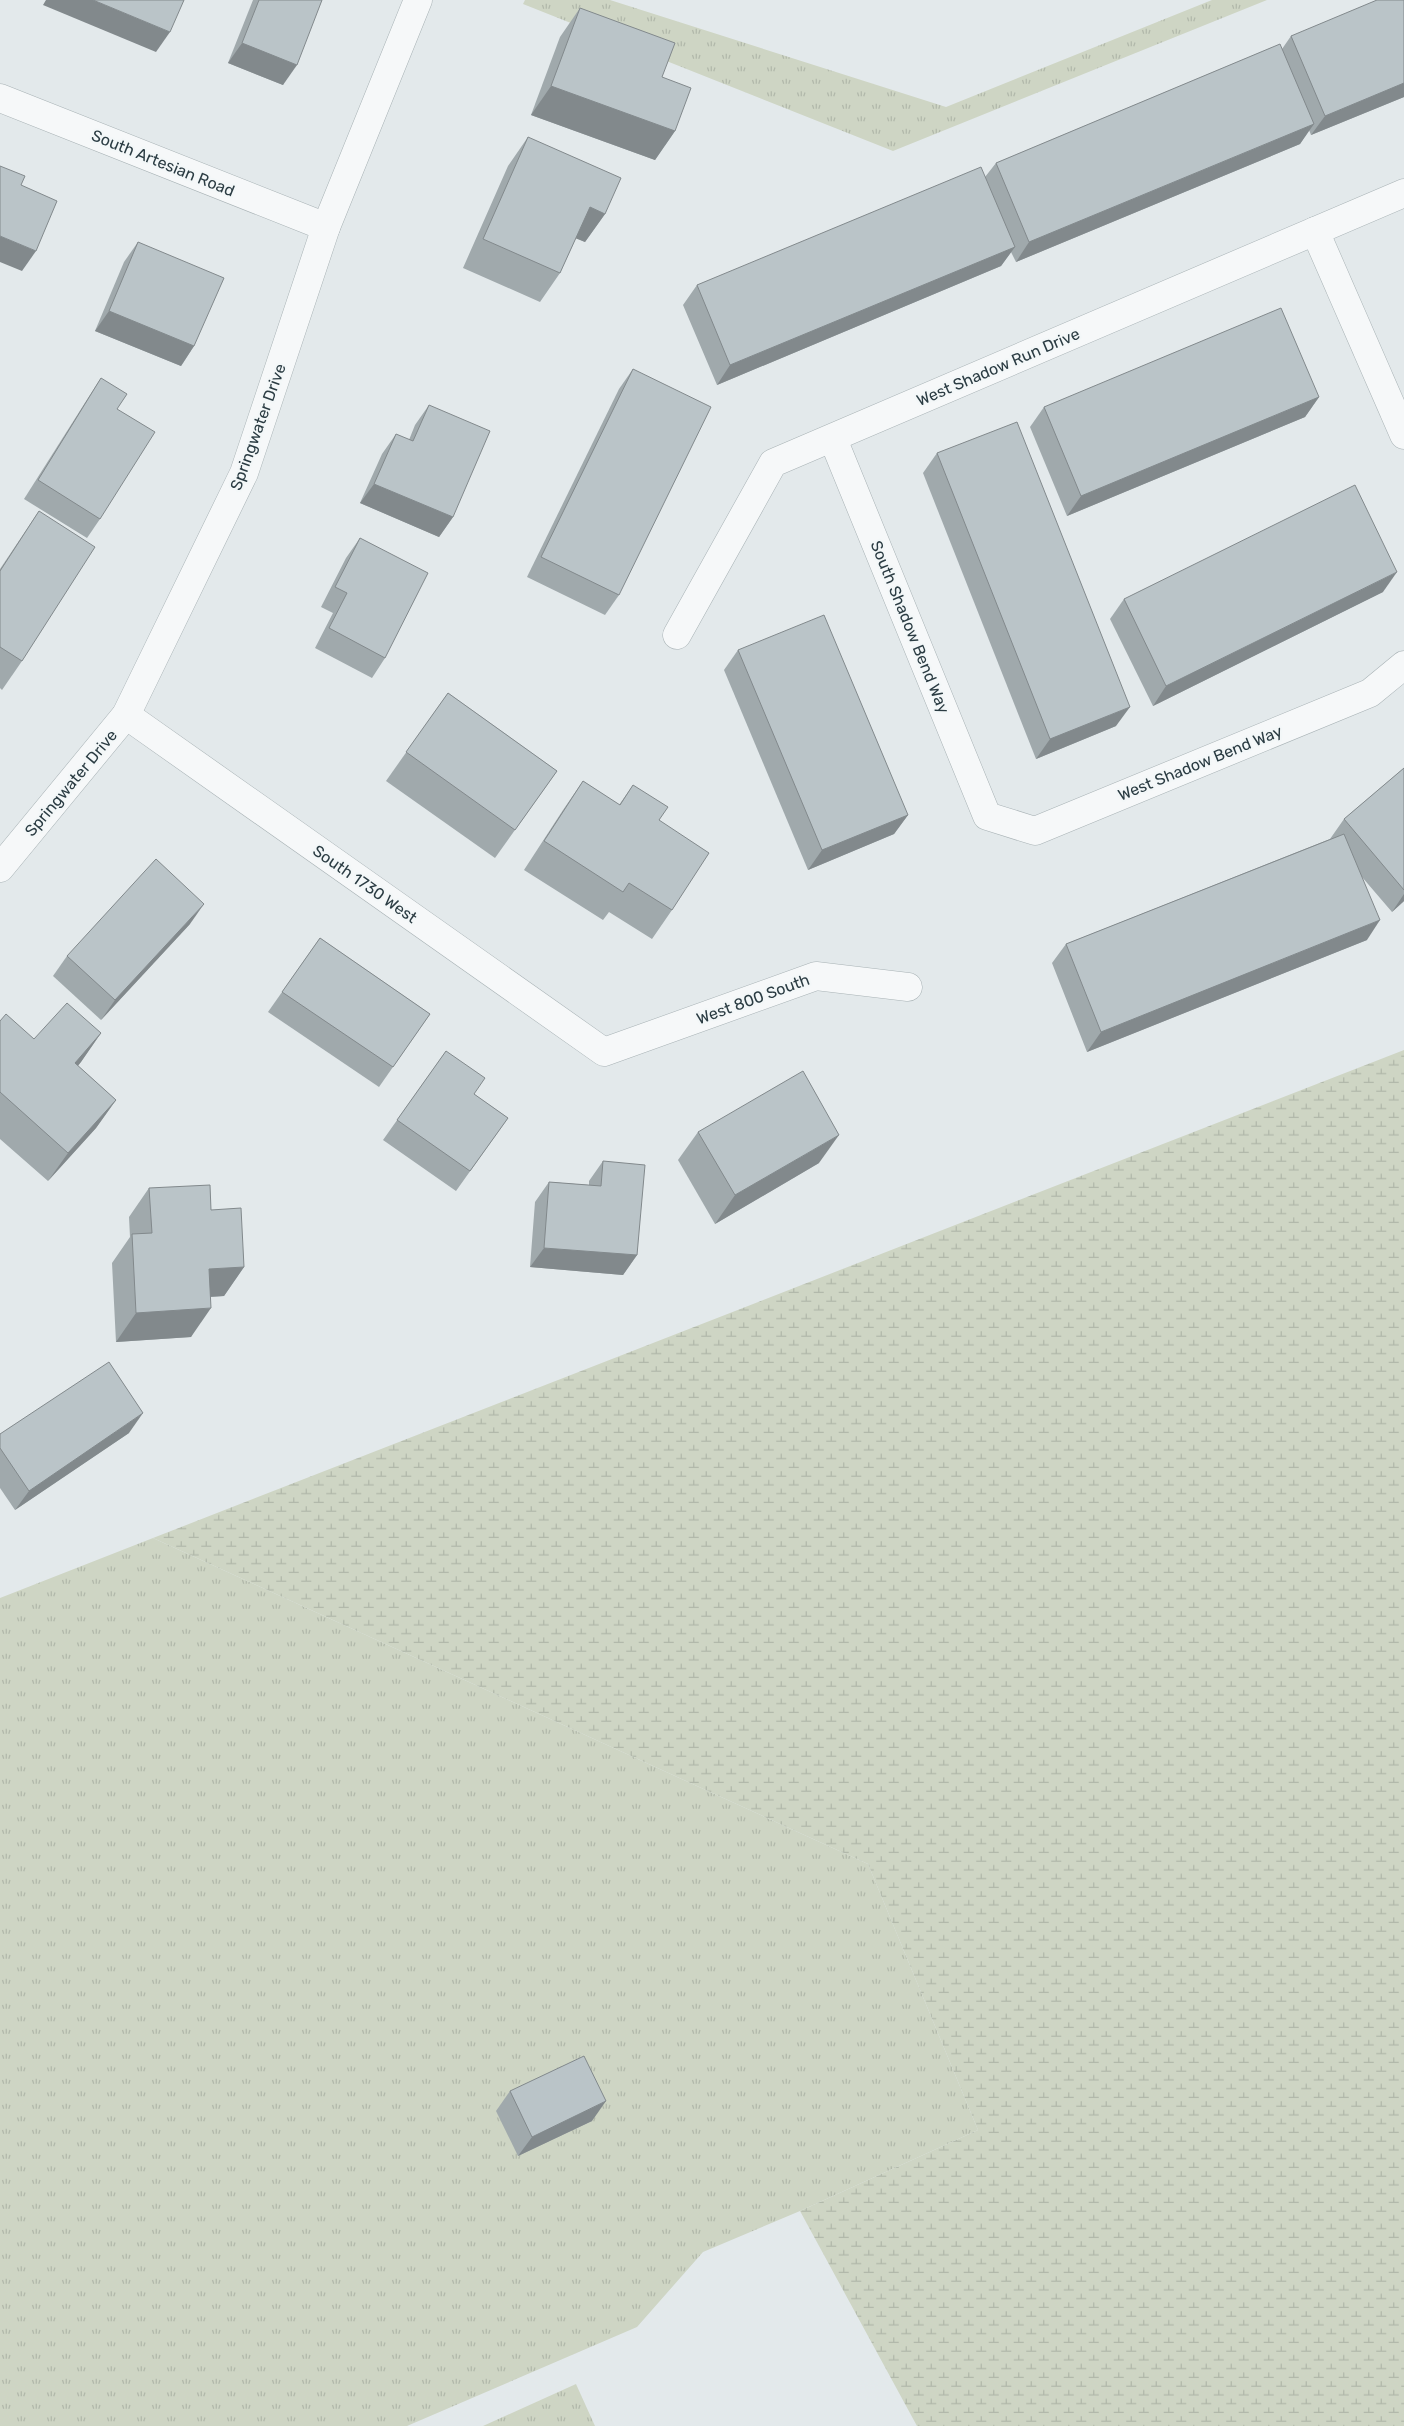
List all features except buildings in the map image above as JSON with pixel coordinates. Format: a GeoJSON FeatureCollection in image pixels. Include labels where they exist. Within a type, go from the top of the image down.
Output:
{"type":"FeatureCollection","features":[{"type":"Feature","properties":{"kind":"street","name":"Springwater Drive"},"geometry":{"type":"LineString","coordinates":[[0,868],[126,715],[244,473],[326,227],[418,0]]}},
{"type":"Feature","properties":{"kind":"street","name":"South Artesian Road"},"geometry":{"type":"LineString","coordinates":[[0,98],[326,227]]}},
{"type":"Feature","properties":{"kind":"street","name":"West Shadow Run Drive"},"geometry":{"type":"LineString","coordinates":[[676,635],[773,464],[1404,193]]}},
{"type":"Feature","properties":{"kind":"street"},"geometry":{"type":"LineString","coordinates":[[1315,231],[1404,435]]}},
{"type":"Feature","properties":{"kind":"street","name":"South Shadow Bend Way"},"geometry":{"type":"LineString","coordinates":[[833,438],[987,816]]}},
{"type":"Feature","properties":{"kind":"street","name":"West Shadow Bend Way"},"geometry":{"type":"LineString","coordinates":[[987,816],[1035,831],[1370,693],[1404,666]]}},
{"type":"Feature","properties":{"kind":"street","name":"South 1730 West"},"geometry":{"type":"LineString","coordinates":[[126,715],[604,1052]]}},
{"type":"Feature","properties":{"kind":"street","name":"West 800 South"},"geometry":{"type":"LineString","coordinates":[[604,1052],[816,976],[908,987]]}},
{"type":"Feature","properties":{"kind":"green space"},"geometry":{"type":"Polygon","coordinates":[[[525,0],[610,0],[946,107],[1212,0],[1267,0],[893,151],[523,4],[525,0]]]}},
{"type":"Feature","properties":{"kind":"green space"},"geometry":{"type":"Polygon","coordinates":[[[1404,1050],[1404,2426],[917,2426],[800,2211],[978,2130],[868,1864],[153,1538],[1404,1050]]]}},
{"type":"Feature","properties":{"kind":"green space"},"geometry":{"type":"Polygon","coordinates":[[[153,1538],[868,1864],[978,2130],[800,2211],[703,2252],[637,2327],[407,2426],[0,2426],[0,1598],[153,1538]]]}},
{"type":"Feature","properties":{"kind":"green space"},"geometry":{"type":"Polygon","coordinates":[[[576,2384],[595,2426],[483,2426],[576,2384]]]}}]}
